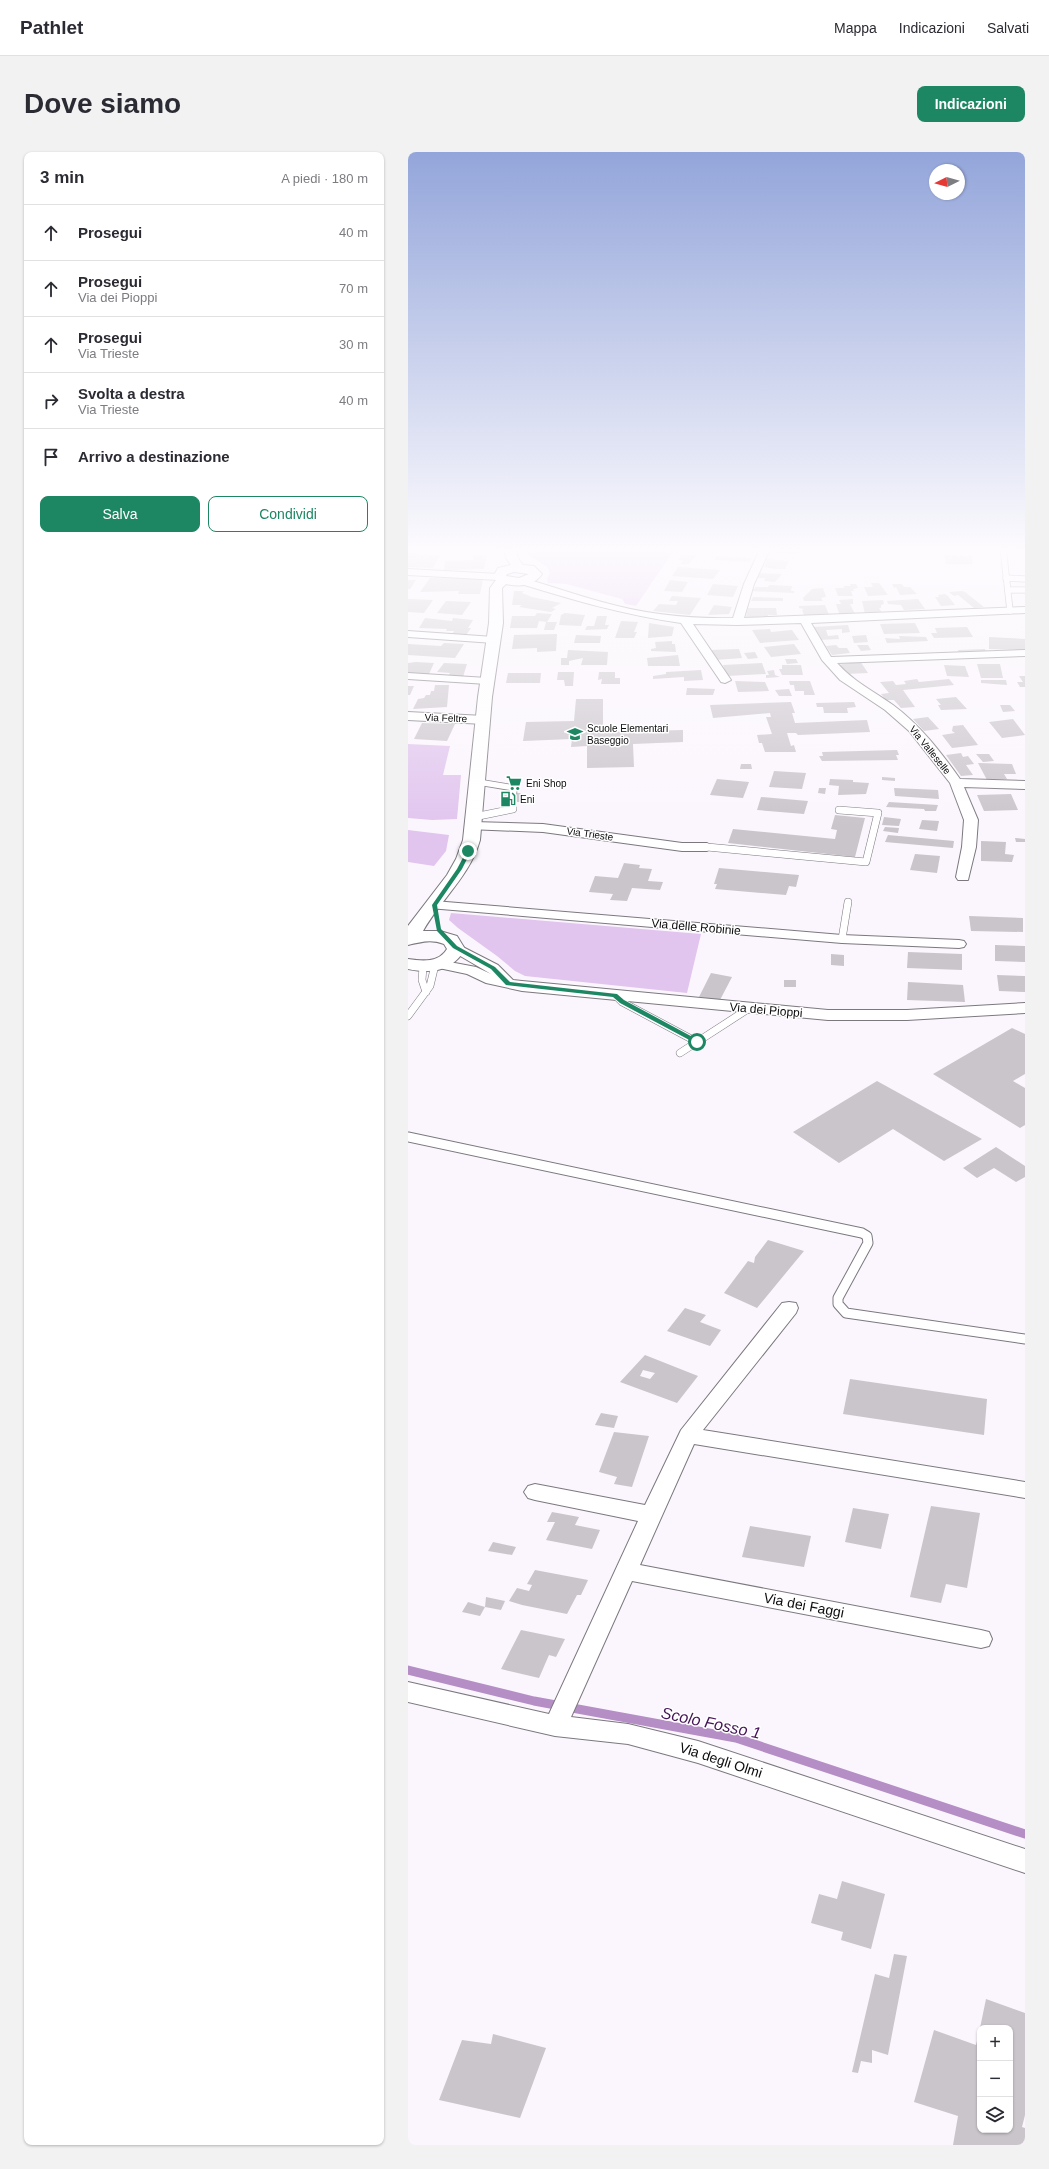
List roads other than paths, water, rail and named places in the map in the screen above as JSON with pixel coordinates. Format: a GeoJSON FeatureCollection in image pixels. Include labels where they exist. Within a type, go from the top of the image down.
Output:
{"type":"FeatureCollection","features":[{"type":"Feature","properties":{"kind":"street"},"geometry":{"type":"LineString","coordinates":[[409,940],[420,920],[434,905],[459,869],[468,851],[474,821],[487,681],[494,640]]}},
{"type":"Feature","properties":{"kind":"street"},"geometry":{"type":"LineString","coordinates":[[698,640],[725,680]]}},
{"type":"Feature","properties":{"kind":"street","name":"Via Valleselle"},"geometry":{"type":"LineString","coordinates":[[816,640],[828,660],[844,678],[889,708],[913,728],[944,765],[956,783],[1025,785]]}},
{"type":"Feature","properties":{"kind":"street"},"geometry":{"type":"LineString","coordinates":[[828,660],[1025,654]]}},
{"type":"Feature","properties":{"kind":"street"},"geometry":{"type":"LineString","coordinates":[[408,676],[487,681]]}},
{"type":"Feature","properties":{"kind":"street","name":"Via Feltre"},"geometry":{"type":"LineString","coordinates":[[408,716],[484,720]]}},
{"type":"Feature","properties":{"kind":"street"},"geometry":{"type":"LineString","coordinates":[[956,783],[971,820],[969,847],[963,877]]}},
{"type":"Feature","properties":{"kind":"street","name":"Via Trieste"},"geometry":{"type":"LineString","coordinates":[[474,821],[543,828],[682,847],[707,847]]}},
{"type":"Feature","properties":{"kind":"street"},"geometry":{"type":"LineString","coordinates":[[422,966],[454,954],[450,942],[439,929],[434,905]]}},
{"type":"Feature","properties":{"kind":"street","name":"Via delle Robinie"},"geometry":{"type":"LineString","coordinates":[[434,905],[842,939],[959,944]]}},
{"type":"Feature","properties":{"kind":"street"},"geometry":{"type":"LineString","coordinates":[[409,940],[427,935],[450,942],[493,968],[508,983]]}},
{"type":"Feature","properties":{"kind":"street","name":"Via dei Pioppi"},"geometry":{"type":"LineString","coordinates":[[422,966],[471,970],[491,980],[508,983],[748,1009],[828,1015],[907,1015],[1025,1008]]}},
{"type":"Feature","properties":{"kind":"street"},"geometry":{"type":"LineString","coordinates":[[557,1721],[688,1435],[790,1308]]}},
{"type":"Feature","properties":{"kind":"street"},"geometry":{"type":"LineString","coordinates":[[688,1435],[1025,1490]]}},
{"type":"Feature","properties":{"kind":"street"},"geometry":{"type":"LineString","coordinates":[[535,1492],[652,1515]]}},
{"type":"Feature","properties":{"kind":"street","name":"Via dei Faggi"},"geometry":{"type":"LineString","coordinates":[[627,1571],[981,1639]]}},
{"type":"Feature","properties":{"kind":"street","name":"Via degli Olmi"},"geometry":{"type":"LineString","coordinates":[[408,1692],[628,1734],[698,1752],[1025,1861]]}},
{"type":"Feature","properties":{"kind":"lane"},"geometry":{"type":"LineString","coordinates":[[474,821],[512,809],[514,788],[478,782]]}},
{"type":"Feature","properties":{"kind":"lane"},"geometry":{"type":"LineString","coordinates":[[707,847],[866,862],[878,813],[839,810]]}},
{"type":"Feature","properties":{"kind":"lane"},"geometry":{"type":"LineString","coordinates":[[842,939],[848,902]]}},
{"type":"Feature","properties":{"kind":"lane"},"geometry":{"type":"LineString","coordinates":[[422,966],[422,980],[426,992]]}},
{"type":"Feature","properties":{"kind":"lane"},"geometry":{"type":"LineString","coordinates":[[408,1016],[426,992],[434,978],[422,966]]}},
{"type":"Feature","properties":{"kind":"lane"},"geometry":{"type":"LineString","coordinates":[[615,995],[622,1002],[697,1042]]}},
{"type":"Feature","properties":{"kind":"lane"},"geometry":{"type":"LineString","coordinates":[[680,1053],[748,1009]]}},
{"type":"Feature","properties":{"kind":"lane"},"geometry":{"type":"LineString","coordinates":[[408,1137],[862,1233],[867,1236],[868,1243],[838,1298],[838,1304],[846,1313],[1025,1339]]}},
{"type":"Feature","properties":{"kind":"waterway","name":"Scolo Fosso 1"},"geometry":{"type":"LineString","coordinates":[[408,1670],[534,1701],[736,1738],[1025,1834]]}},
{"type":"Feature","properties":{"kind":"place","name":"Scuole Elementari Baseggio"},"geometry":{"type":"Point","coordinates":[575,734]}},
{"type":"Feature","properties":{"kind":"place","name":"Eni Shop"},"geometry":{"type":"Point","coordinates":[514,783]}},
{"type":"Feature","properties":{"kind":"place","name":"Eni"},"geometry":{"type":"Point","coordinates":[508,799]}}]}
